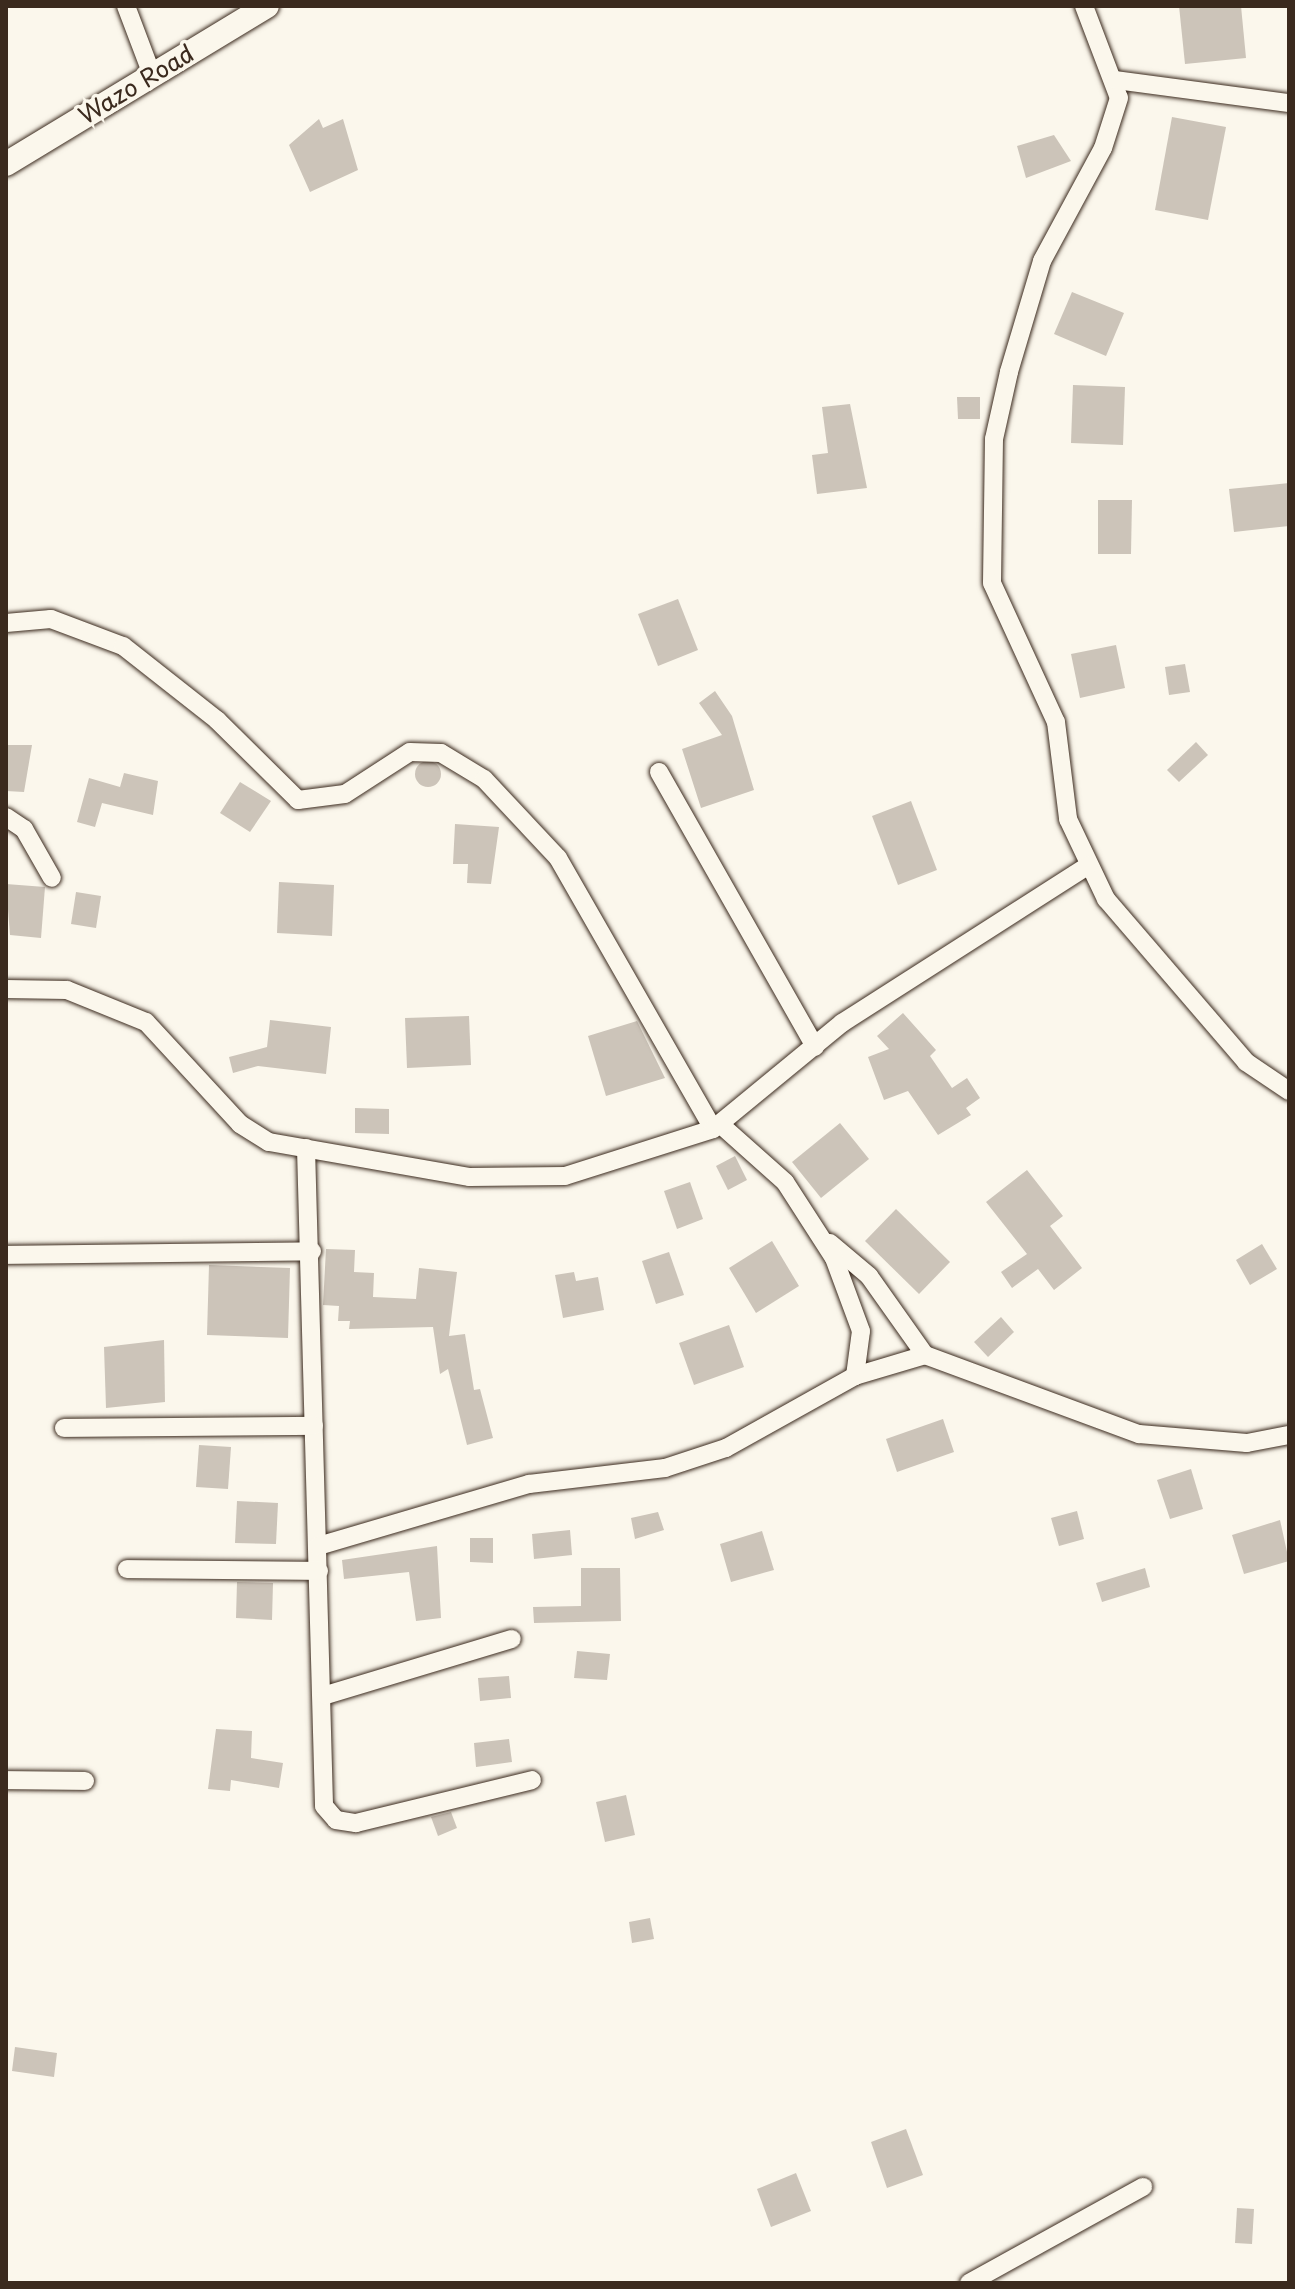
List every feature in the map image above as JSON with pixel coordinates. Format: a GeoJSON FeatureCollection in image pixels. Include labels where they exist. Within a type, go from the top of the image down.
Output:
{"type":"FeatureCollection","features":[{"type":"Feature","properties":{"kind":"main road","name":"Wazo Road"},"geometry":{"type":"LineString","coordinates":[[6,164],[151,72],[267,6]]}},
{"type":"Feature","properties":{"kind":"street"},"geometry":{"type":"LineString","coordinates":[[126,6],[151,72]]}},
{"type":"Feature","properties":{"kind":"street"},"geometry":{"type":"LineString","coordinates":[[1084,6],[1116,80],[1116,117],[1103,148],[1042,261],[994,439],[992,583],[1056,722],[1068,819],[1106,899],[1246,1062],[1289,1091]]}},
{"type":"Feature","properties":{"kind":"street"},"geometry":{"type":"LineString","coordinates":[[1116,80],[1289,103]]}},
{"type":"Feature","properties":{"kind":"street"},"geometry":{"type":"LineString","coordinates":[[6,623],[51,619],[123,646],[248,747],[298,800],[345,794],[410,752],[441,753],[484,779],[558,858],[717,1126],[785,1182],[820,1236],[851,1291],[861,1331],[855,1376]]}},
{"type":"Feature","properties":{"kind":"street"},"geometry":{"type":"LineString","coordinates":[[659,772],[815,1047]]}},
{"type":"Feature","properties":{"kind":"street"},"geometry":{"type":"LineString","coordinates":[[6,817],[24,829],[52,878]]}},
{"type":"Feature","properties":{"kind":"street"},"geometry":{"type":"LineString","coordinates":[[6,989],[67,990],[135,1016],[170,1043],[240,1124],[269,1142],[470,1177],[565,1176],[717,1126],[815,1047],[976,931],[1089,865]]}},
{"type":"Feature","properties":{"kind":"street"},"geometry":{"type":"LineString","coordinates":[[306,1148],[312,1251],[318,1546],[326,1695],[321,1792],[336,1820],[356,1823],[532,1780]]}},
{"type":"Feature","properties":{"kind":"street"},"geometry":{"type":"LineString","coordinates":[[820,1236],[869,1276],[925,1355],[1139,1434],[1231,1443],[1289,1435]]}},
{"type":"Feature","properties":{"kind":"street"},"geometry":{"type":"LineString","coordinates":[[6,1255],[312,1251]]}},
{"type":"Feature","properties":{"kind":"street"},"geometry":{"type":"LineString","coordinates":[[318,1546],[529,1484],[665,1468],[726,1448],[855,1376],[925,1355]]}},
{"type":"Feature","properties":{"kind":"street"},"geometry":{"type":"LineString","coordinates":[[64,1428],[314,1426]]}},
{"type":"Feature","properties":{"kind":"street"},"geometry":{"type":"LineString","coordinates":[[127,1569],[319,1571]]}},
{"type":"Feature","properties":{"kind":"street"},"geometry":{"type":"LineString","coordinates":[[326,1695],[512,1639]]}},
{"type":"Feature","properties":{"kind":"street"},"geometry":{"type":"LineString","coordinates":[[6,1780],[85,1781]]}},
{"type":"Feature","properties":{"kind":"street"},"geometry":{"type":"LineString","coordinates":[[969,2283],[1143,2187]]}},
{"type":"Feature","properties":{"kind":"building"},"geometry":{"type":"Polygon","coordinates":[[[1179,6],[1241,6],[1246,58],[1185,64],[1179,6]]]}},
{"type":"Feature","properties":{"kind":"building"},"geometry":{"type":"Polygon","coordinates":[[[1172,117],[1226,127],[1208,220],[1155,210],[1172,117]]]}},
{"type":"Feature","properties":{"kind":"building"},"geometry":{"type":"Polygon","coordinates":[[[319,119],[323,128],[343,119],[358,170],[310,192],[289,145],[319,119]]]}},
{"type":"Feature","properties":{"kind":"building"},"geometry":{"type":"Polygon","coordinates":[[[1054,135],[1071,161],[1026,178],[1017,146],[1054,135]]]}},
{"type":"Feature","properties":{"kind":"building"},"geometry":{"type":"Polygon","coordinates":[[[1072,292],[1124,313],[1106,356],[1054,334],[1072,292]]]}},
{"type":"Feature","properties":{"kind":"building"},"geometry":{"type":"Polygon","coordinates":[[[1073,385],[1125,387],[1123,445],[1071,443],[1073,385]]]}},
{"type":"Feature","properties":{"kind":"building"},"geometry":{"type":"Polygon","coordinates":[[[957,397],[980,397],[980,419],[958,419],[957,397]]]}},
{"type":"Feature","properties":{"kind":"building"},"geometry":{"type":"Polygon","coordinates":[[[850,404],[867,488],[817,494],[812,455],[828,453],[822,407],[850,404]]]}},
{"type":"Feature","properties":{"kind":"building"},"geometry":{"type":"Polygon","coordinates":[[[1289,483],[1289,526],[1234,532],[1229,489],[1289,483]]]}},
{"type":"Feature","properties":{"kind":"building"},"geometry":{"type":"Polygon","coordinates":[[[1098,500],[1132,500],[1131,554],[1098,554],[1098,500]]]}},
{"type":"Feature","properties":{"kind":"building"},"geometry":{"type":"Polygon","coordinates":[[[678,599],[698,650],[658,666],[638,614],[678,599]]]}},
{"type":"Feature","properties":{"kind":"building"},"geometry":{"type":"Polygon","coordinates":[[[1116,645],[1125,688],[1080,698],[1071,654],[1116,645]]]}},
{"type":"Feature","properties":{"kind":"building"},"geometry":{"type":"Polygon","coordinates":[[[1185,664],[1190,692],[1169,695],[1165,667],[1185,664]]]}},
{"type":"Feature","properties":{"kind":"building"},"geometry":{"type":"Polygon","coordinates":[[[715,691],[732,716],[754,790],[701,808],[682,749],[722,735],[699,703],[715,691]]]}},
{"type":"Feature","properties":{"kind":"building"},"geometry":{"type":"Polygon","coordinates":[[[1196,742],[1208,755],[1179,782],[1167,770],[1196,742]]]}},
{"type":"Feature","properties":{"kind":"building"},"geometry":{"type":"Polygon","coordinates":[[[8,745],[32,745],[24,792],[6,791],[8,745]]]}},
{"type":"Feature","properties":{"kind":"building"},"geometry":{"type":"Polygon","coordinates":[[[428,761],[437,765],[441,774],[437,783],[428,787],[419,783],[415,774],[419,765],[428,761]]]}},
{"type":"Feature","properties":{"kind":"building"},"geometry":{"type":"Polygon","coordinates":[[[124,773],[158,781],[153,815],[102,803],[95,827],[77,822],[89,778],[120,787],[124,773]]]}},
{"type":"Feature","properties":{"kind":"building"},"geometry":{"type":"Polygon","coordinates":[[[240,782],[271,801],[250,832],[220,813],[240,782]]]}},
{"type":"Feature","properties":{"kind":"building"},"geometry":{"type":"Polygon","coordinates":[[[911,801],[937,870],[898,885],[872,816],[911,801]]]}},
{"type":"Feature","properties":{"kind":"building"},"geometry":{"type":"Polygon","coordinates":[[[455,824],[499,827],[491,884],[467,883],[468,864],[453,864],[455,824]]]}},
{"type":"Feature","properties":{"kind":"building"},"geometry":{"type":"Polygon","coordinates":[[[279,882],[334,885],[332,936],[277,933],[279,882]]]}},
{"type":"Feature","properties":{"kind":"building"},"geometry":{"type":"Polygon","coordinates":[[[6,884],[45,887],[41,938],[10,935],[6,884]]]}},
{"type":"Feature","properties":{"kind":"building"},"geometry":{"type":"Polygon","coordinates":[[[76,892],[101,896],[96,928],[71,924],[76,892]]]}},
{"type":"Feature","properties":{"kind":"building"},"geometry":{"type":"Polygon","coordinates":[[[903,1013],[936,1050],[930,1056],[952,1088],[967,1078],[980,1098],[966,1108],[971,1115],[938,1135],[908,1091],[884,1100],[868,1057],[889,1049],[877,1036],[903,1013]]]}},
{"type":"Feature","properties":{"kind":"building"},"geometry":{"type":"Polygon","coordinates":[[[469,1016],[471,1065],[407,1068],[405,1018],[469,1016]]]}},
{"type":"Feature","properties":{"kind":"building"},"geometry":{"type":"Polygon","coordinates":[[[270,1020],[331,1027],[326,1074],[258,1066],[233,1073],[229,1057],[267,1047],[270,1020]]]}},
{"type":"Feature","properties":{"kind":"building"},"geometry":{"type":"Polygon","coordinates":[[[637,1021],[665,1078],[606,1096],[588,1036],[637,1021]]]}},
{"type":"Feature","properties":{"kind":"building"},"geometry":{"type":"Polygon","coordinates":[[[355,1108],[389,1109],[389,1134],[355,1133],[355,1108]]]}},
{"type":"Feature","properties":{"kind":"building"},"geometry":{"type":"Polygon","coordinates":[[[840,1123],[869,1159],[821,1198],[792,1162],[840,1123]]]}},
{"type":"Feature","properties":{"kind":"building"},"geometry":{"type":"Polygon","coordinates":[[[735,1156],[747,1180],[728,1190],[716,1166],[735,1156]]]}},
{"type":"Feature","properties":{"kind":"building"},"geometry":{"type":"Polygon","coordinates":[[[1027,1170],[1063,1216],[1050,1226],[1082,1268],[1054,1290],[1038,1269],[1012,1288],[1001,1272],[1027,1254],[986,1202],[1027,1170]]]}},
{"type":"Feature","properties":{"kind":"building"},"geometry":{"type":"Polygon","coordinates":[[[690,1182],[703,1219],[677,1229],[664,1191],[690,1182]]]}},
{"type":"Feature","properties":{"kind":"building"},"geometry":{"type":"Polygon","coordinates":[[[896,1209],[950,1262],[919,1294],[865,1241],[896,1209]]]}},
{"type":"Feature","properties":{"kind":"building"},"geometry":{"type":"Polygon","coordinates":[[[772,1241],[799,1286],[756,1313],[729,1268],[772,1241]]]}},
{"type":"Feature","properties":{"kind":"building"},"geometry":{"type":"Polygon","coordinates":[[[1262,1244],[1277,1269],[1250,1285],[1236,1260],[1262,1244]]]}},
{"type":"Feature","properties":{"kind":"building"},"geometry":{"type":"Polygon","coordinates":[[[326,1249],[355,1250],[354,1272],[374,1273],[373,1297],[416,1299],[419,1268],[457,1272],[449,1336],[465,1334],[474,1390],[480,1389],[493,1438],[467,1445],[448,1369],[440,1374],[433,1327],[349,1329],[350,1321],[338,1321],[339,1306],[323,1305],[326,1249]]]}},
{"type":"Feature","properties":{"kind":"building"},"geometry":{"type":"Polygon","coordinates":[[[669,1252],[684,1295],[656,1304],[642,1261],[669,1252]]]}},
{"type":"Feature","properties":{"kind":"building"},"geometry":{"type":"Polygon","coordinates":[[[209,1265],[290,1268],[288,1338],[207,1335],[209,1265]]]}},
{"type":"Feature","properties":{"kind":"building"},"geometry":{"type":"Polygon","coordinates":[[[574,1272],[576,1281],[598,1277],[604,1310],[563,1318],[555,1275],[574,1272]]]}},
{"type":"Feature","properties":{"kind":"building"},"geometry":{"type":"Polygon","coordinates":[[[1001,1317],[1014,1332],[988,1357],[974,1342],[1001,1317]]]}},
{"type":"Feature","properties":{"kind":"building"},"geometry":{"type":"Polygon","coordinates":[[[729,1325],[744,1367],[694,1385],[679,1343],[729,1325]]]}},
{"type":"Feature","properties":{"kind":"building"},"geometry":{"type":"Polygon","coordinates":[[[164,1340],[165,1402],[106,1408],[104,1347],[164,1340]]]}},
{"type":"Feature","properties":{"kind":"building"},"geometry":{"type":"Polygon","coordinates":[[[943,1419],[954,1452],[897,1472],[886,1439],[943,1419]]]}},
{"type":"Feature","properties":{"kind":"building"},"geometry":{"type":"Polygon","coordinates":[[[199,1445],[231,1447],[228,1489],[196,1487],[199,1445]]]}},
{"type":"Feature","properties":{"kind":"building"},"geometry":{"type":"Polygon","coordinates":[[[1191,1469],[1203,1509],[1170,1519],[1157,1480],[1191,1469]]]}},
{"type":"Feature","properties":{"kind":"building"},"geometry":{"type":"Polygon","coordinates":[[[237,1501],[278,1503],[276,1544],[235,1543],[237,1501]]]}},
{"type":"Feature","properties":{"kind":"building"},"geometry":{"type":"Polygon","coordinates":[[[1077,1511],[1084,1539],[1059,1546],[1051,1518],[1077,1511]]]}},
{"type":"Feature","properties":{"kind":"building"},"geometry":{"type":"Polygon","coordinates":[[[658,1512],[664,1530],[635,1539],[631,1518],[658,1512]]]}},
{"type":"Feature","properties":{"kind":"building"},"geometry":{"type":"Polygon","coordinates":[[[1280,1520],[1289,1561],[1244,1574],[1232,1535],[1280,1520]]]}},
{"type":"Feature","properties":{"kind":"building"},"geometry":{"type":"Polygon","coordinates":[[[570,1530],[572,1555],[534,1559],[532,1534],[570,1530]]]}},
{"type":"Feature","properties":{"kind":"building"},"geometry":{"type":"Polygon","coordinates":[[[762,1531],[774,1570],[731,1582],[720,1544],[762,1531]]]}},
{"type":"Feature","properties":{"kind":"building"},"geometry":{"type":"Polygon","coordinates":[[[470,1538],[493,1538],[493,1563],[470,1562],[470,1538]]]}},
{"type":"Feature","properties":{"kind":"building"},"geometry":{"type":"Polygon","coordinates":[[[437,1546],[441,1618],[416,1621],[409,1572],[344,1579],[342,1560],[437,1546]]]}},
{"type":"Feature","properties":{"kind":"building"},"geometry":{"type":"Polygon","coordinates":[[[581,1568],[620,1568],[621,1621],[534,1623],[533,1607],[581,1606],[581,1568]]]}},
{"type":"Feature","properties":{"kind":"building"},"geometry":{"type":"Polygon","coordinates":[[[1145,1568],[1150,1587],[1102,1602],[1096,1583],[1145,1568]]]}},
{"type":"Feature","properties":{"kind":"building"},"geometry":{"type":"Polygon","coordinates":[[[237,1582],[273,1583],[272,1620],[236,1618],[237,1582]]]}},
{"type":"Feature","properties":{"kind":"building"},"geometry":{"type":"Polygon","coordinates":[[[577,1651],[610,1654],[607,1680],[574,1678],[577,1651]]]}},
{"type":"Feature","properties":{"kind":"building"},"geometry":{"type":"Polygon","coordinates":[[[509,1676],[511,1698],[480,1701],[478,1678],[509,1676]]]}},
{"type":"Feature","properties":{"kind":"building"},"geometry":{"type":"Polygon","coordinates":[[[216,1729],[252,1731],[251,1758],[283,1763],[279,1788],[231,1780],[230,1791],[208,1789],[216,1729]]]}},
{"type":"Feature","properties":{"kind":"building"},"geometry":{"type":"Polygon","coordinates":[[[509,1739],[512,1762],[476,1767],[474,1743],[509,1739]]]}},
{"type":"Feature","properties":{"kind":"building"},"geometry":{"type":"Polygon","coordinates":[[[626,1795],[635,1835],[605,1842],[596,1802],[626,1795]]]}},
{"type":"Feature","properties":{"kind":"building"},"geometry":{"type":"Polygon","coordinates":[[[451,1812],[457,1828],[438,1836],[431,1817],[451,1812]]]}},
{"type":"Feature","properties":{"kind":"building"},"geometry":{"type":"Polygon","coordinates":[[[650,1918],[654,1939],[632,1943],[629,1922],[650,1918]]]}},
{"type":"Feature","properties":{"kind":"building"},"geometry":{"type":"Polygon","coordinates":[[[15,2047],[57,2053],[54,2077],[12,2071],[15,2047]]]}},
{"type":"Feature","properties":{"kind":"building"},"geometry":{"type":"Polygon","coordinates":[[[906,2129],[923,2175],[887,2188],[871,2142],[906,2129]]]}},
{"type":"Feature","properties":{"kind":"building"},"geometry":{"type":"Polygon","coordinates":[[[796,2173],[811,2211],[771,2227],[757,2189],[796,2173]]]}},
{"type":"Feature","properties":{"kind":"building"},"geometry":{"type":"Polygon","coordinates":[[[1237,2208],[1254,2209],[1252,2244],[1235,2243],[1237,2208]]]}}]}
